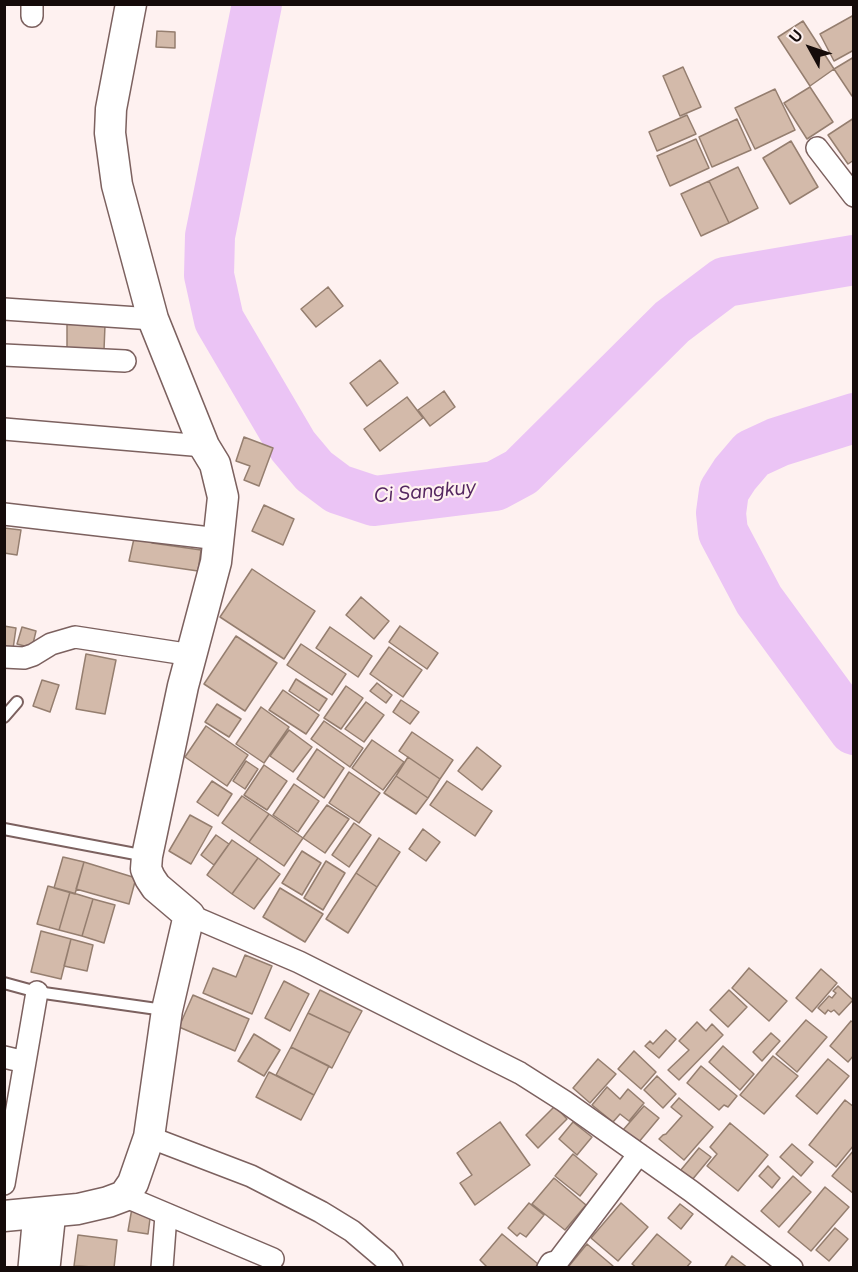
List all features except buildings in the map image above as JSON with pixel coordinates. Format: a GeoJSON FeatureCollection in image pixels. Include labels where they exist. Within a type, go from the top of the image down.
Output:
{"type":"FeatureCollection","features":[{"type":"Feature","properties":{"kind":"street"},"geometry":{"type":"LineString","coordinates":[[131,4],[112,99],[110,133],[117,185],[153,319],[204,446],[215,464],[223,497],[219,539],[209,593],[183,686],[147,856],[146,869],[150,878],[156,887],[189,915],[299,962],[520,1073],[639,1154],[792,1268]]}},
{"type":"Feature","properties":{"kind":"street"},"geometry":{"type":"LineString","coordinates":[[817,148],[854,196]]}},
{"type":"Feature","properties":{"kind":"street"},"geometry":{"type":"LineString","coordinates":[[4,309],[153,319]]}},
{"type":"Feature","properties":{"kind":"street"},"geometry":{"type":"LineString","coordinates":[[4,355],[125,361]]}},
{"type":"Feature","properties":{"kind":"street"},"geometry":{"type":"LineString","coordinates":[[4,429],[204,446]]}},
{"type":"Feature","properties":{"kind":"street"},"geometry":{"type":"LineString","coordinates":[[4,514],[219,539]]}},
{"type":"Feature","properties":{"kind":"street"},"geometry":{"type":"LineString","coordinates":[[4,657],[24,658],[51,644],[75,637],[192,655]]}},
{"type":"Feature","properties":{"kind":"street"},"geometry":{"type":"LineString","coordinates":[[31,1214],[78,1209],[124,1196],[133,1183],[149,1137],[167,1010],[189,915]]}},
{"type":"Feature","properties":{"kind":"street"},"geometry":{"type":"LineString","coordinates":[[4,1184],[37,992]]}},
{"type":"Feature","properties":{"kind":"street"},"geometry":{"type":"LineString","coordinates":[[4,1058],[26,1062]]}},
{"type":"Feature","properties":{"kind":"street"},"geometry":{"type":"LineString","coordinates":[[149,1137],[251,1176],[321,1212],[352,1232],[386,1260],[392,1268]]}},
{"type":"Feature","properties":{"kind":"street"},"geometry":{"type":"LineString","coordinates":[[548,1268],[551,1263],[558,1261],[639,1154]]}},
{"type":"Feature","properties":{"kind":"street"},"geometry":{"type":"LineString","coordinates":[[124,1196],[273,1259]]}},
{"type":"Feature","properties":{"kind":"street"},"geometry":{"type":"LineString","coordinates":[[29,1268],[31,1214]]}},
{"type":"Feature","properties":{"kind":"street"},"geometry":{"type":"LineString","coordinates":[[31,1214],[49,1268]]}},
{"type":"Feature","properties":{"kind":"street"},"geometry":{"type":"LineString","coordinates":[[162,1268],[166,1215]]}},
{"type":"Feature","properties":{"kind":"lane"},"geometry":{"type":"LineString","coordinates":[[4,717],[18,702]]}},
{"type":"Feature","properties":{"kind":"lane"},"geometry":{"type":"LineString","coordinates":[[4,829],[147,856]]}},
{"type":"Feature","properties":{"kind":"lane"},"geometry":{"type":"LineString","coordinates":[[4,983],[37,992],[167,1010]]}},
{"type":"Feature","properties":{"kind":"waterway","name":"Ci Sangkuy"},"geometry":{"type":"LineString","coordinates":[[257,4],[210,236],[209,275],[219,320],[293,446],[314,471],[338,489],[374,501],[495,486],[521,472],[672,322],[725,282],[854,260]]}},
{"type":"Feature","properties":{"kind":"waterway","name":"Ci Sangkuy"},"geometry":{"type":"LineString","coordinates":[[854,418],[778,442],[752,454],[724,491],[721,513],[723,532],[759,600],[854,730]]}}]}
